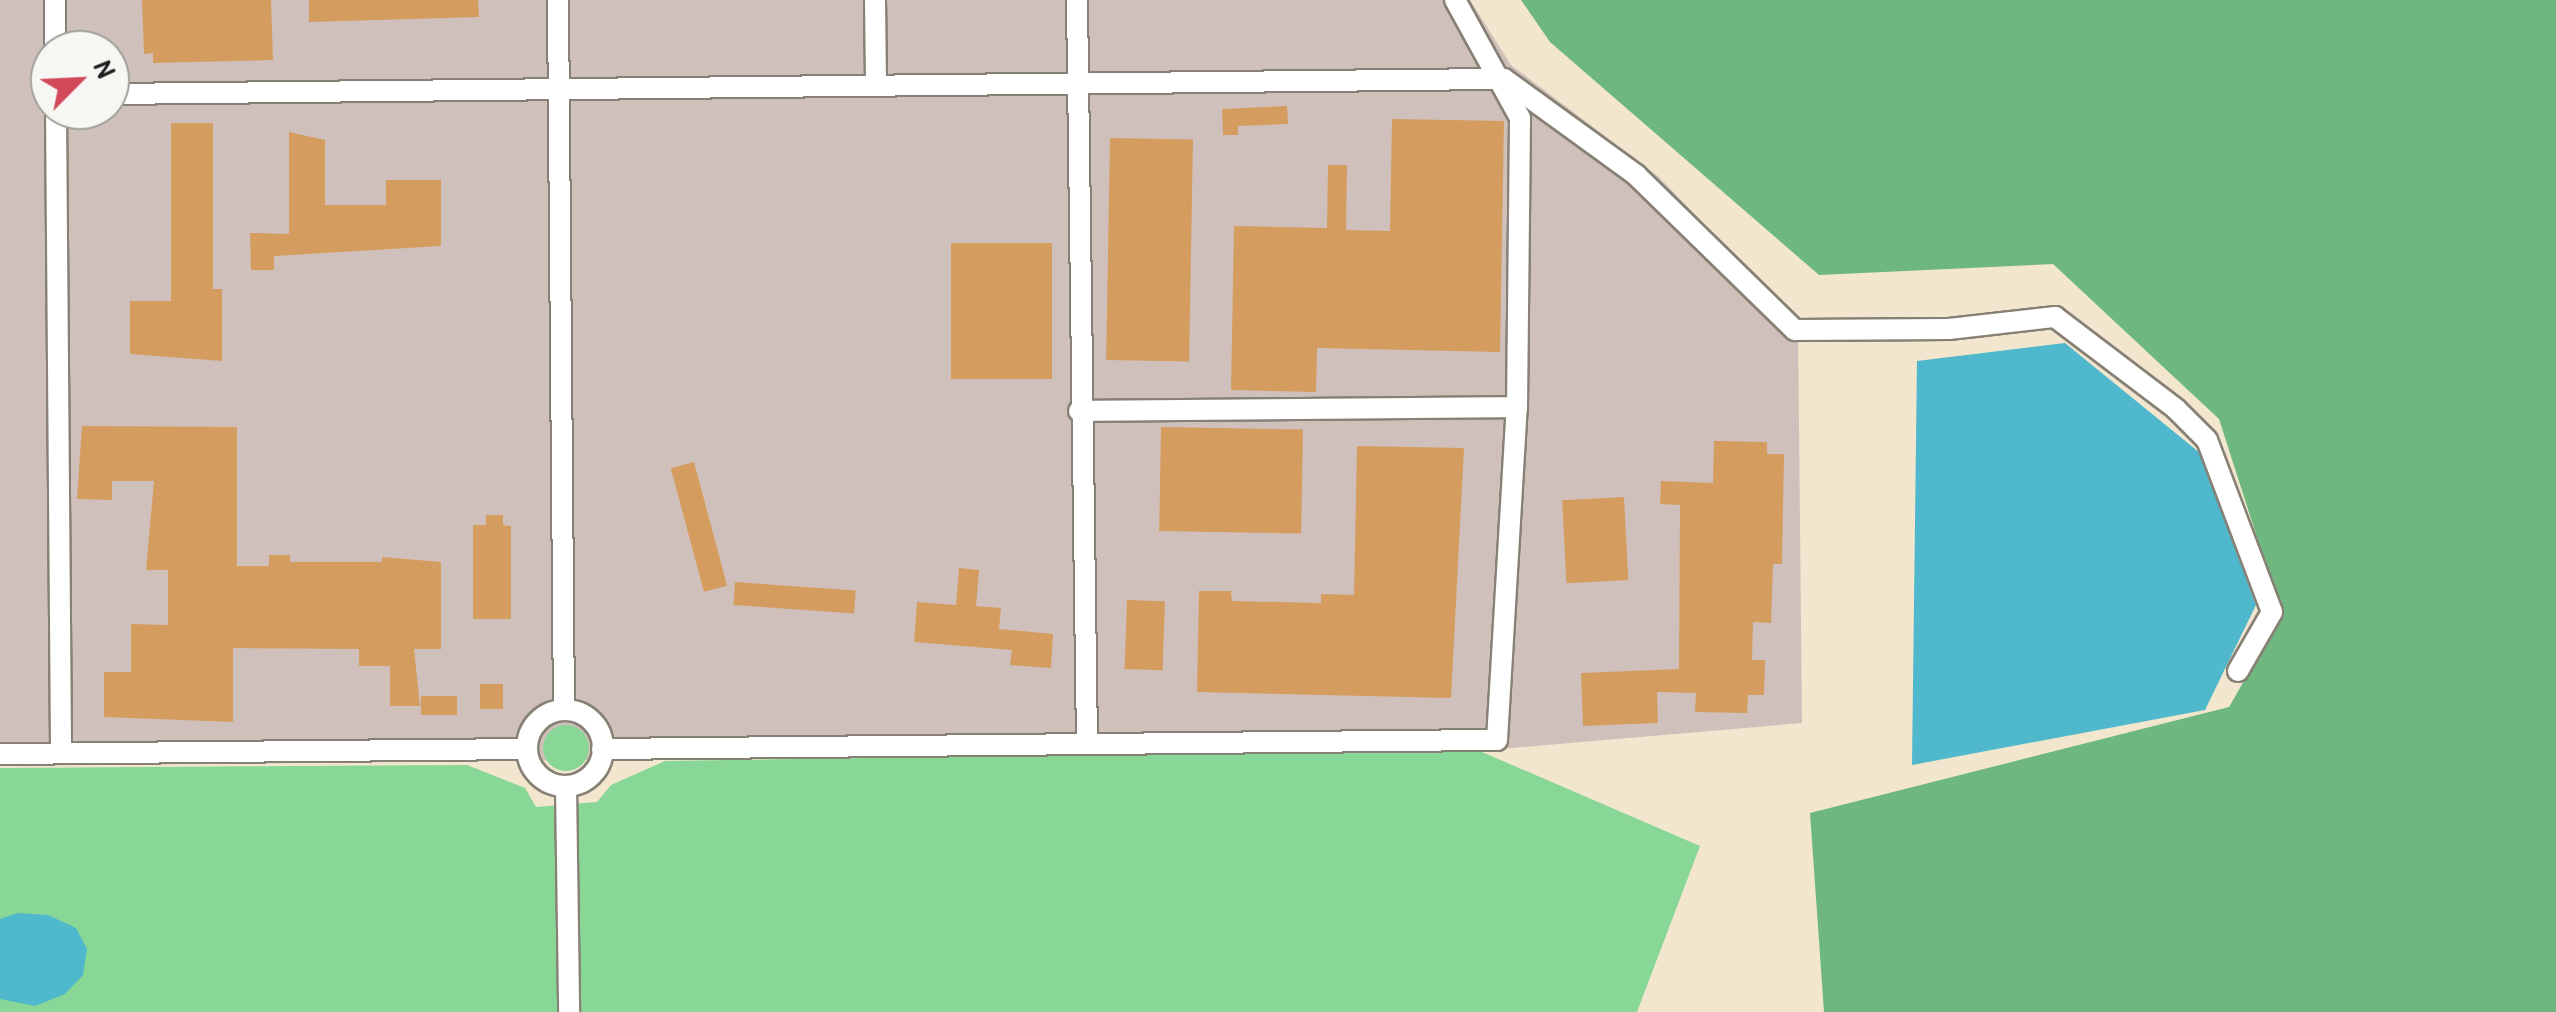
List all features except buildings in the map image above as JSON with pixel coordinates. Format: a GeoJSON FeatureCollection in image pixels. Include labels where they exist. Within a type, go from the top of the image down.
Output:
{"type":"FeatureCollection","features":[{"type":"Feature","properties":{"kind":"street"},"geometry":{"type":"LineString","coordinates":[[54,0],[55,30]]}},
{"type":"Feature","properties":{"kind":"street"},"geometry":{"type":"LineString","coordinates":[[558,0],[564,710]]}},
{"type":"Feature","properties":{"kind":"street"},"geometry":{"type":"LineString","coordinates":[[875,0],[876,86]]}},
{"type":"Feature","properties":{"kind":"street"},"geometry":{"type":"LineString","coordinates":[[1077,0],[1079,412],[1087,743]]}},
{"type":"Feature","properties":{"kind":"street"},"geometry":{"type":"LineString","coordinates":[[602,748],[1497,740],[1517,407],[1520,118],[1504,79],[1455,0]]}},
{"type":"Feature","properties":{"kind":"street"},"geometry":{"type":"LineString","coordinates":[[130,94],[1504,79],[1636,175],[1795,330],[1950,329],[2054,317],[2176,409],[2207,440],[2272,612],[2238,671]]}},
{"type":"Feature","properties":{"kind":"street"},"geometry":{"type":"LineString","coordinates":[[56,130],[62,753]]}},
{"type":"Feature","properties":{"kind":"street"},"geometry":{"type":"LineString","coordinates":[[1079,412],[1517,407]]}},
{"type":"Feature","properties":{"kind":"street"},"geometry":{"type":"LineString","coordinates":[[564,710],[586,717],[602,748],[596,770],[566,786],[534,771],[527,748],[542,718],[564,710]]}},
{"type":"Feature","properties":{"kind":"street"},"geometry":{"type":"LineString","coordinates":[[0,754],[527,748]]}},
{"type":"Feature","properties":{"kind":"street"},"geometry":{"type":"LineString","coordinates":[[566,786],[569,1012]]}},
{"type":"Feature","properties":{"kind":"shaded area"},"geometry":{"type":"Polygon","coordinates":[[[0,0],[1470,0],[1511,65],[1659,177],[1798,323],[1802,723],[1478,751],[0,766],[0,0]]]}},
{"type":"Feature","properties":{"kind":"green space"},"geometry":{"type":"Polygon","coordinates":[[[1521,0],[2556,0],[2556,1012],[1824,1012],[1810,813],[2229,707],[2282,615],[2219,419],[2053,264],[1819,275],[1550,42],[1521,0]]]}},
{"type":"Feature","properties":{"kind":"green space"},"geometry":{"type":"Polygon","coordinates":[[[566,725],[582,732],[589,748],[582,764],[566,771],[550,764],[543,748],[550,732],[566,725]]]}},
{"type":"Feature","properties":{"kind":"green space"},"geometry":{"type":"Polygon","coordinates":[[[1475,749],[1700,846],[1637,1012],[0,1012],[0,768],[467,765],[525,788],[536,807],[597,802],[611,785],[665,761],[1475,749]]]}},
{"type":"Feature","properties":{"kind":"water"},"geometry":{"type":"Polygon","coordinates":[[[2065,343],[2200,453],[2256,605],[2205,710],[1912,765],[1917,361],[2065,343]]]}},
{"type":"Feature","properties":{"kind":"water"},"geometry":{"type":"Polygon","coordinates":[[[18,913],[48,915],[76,928],[87,949],[83,975],[65,994],[35,1006],[0,999],[0,919],[18,913]]]}}]}
